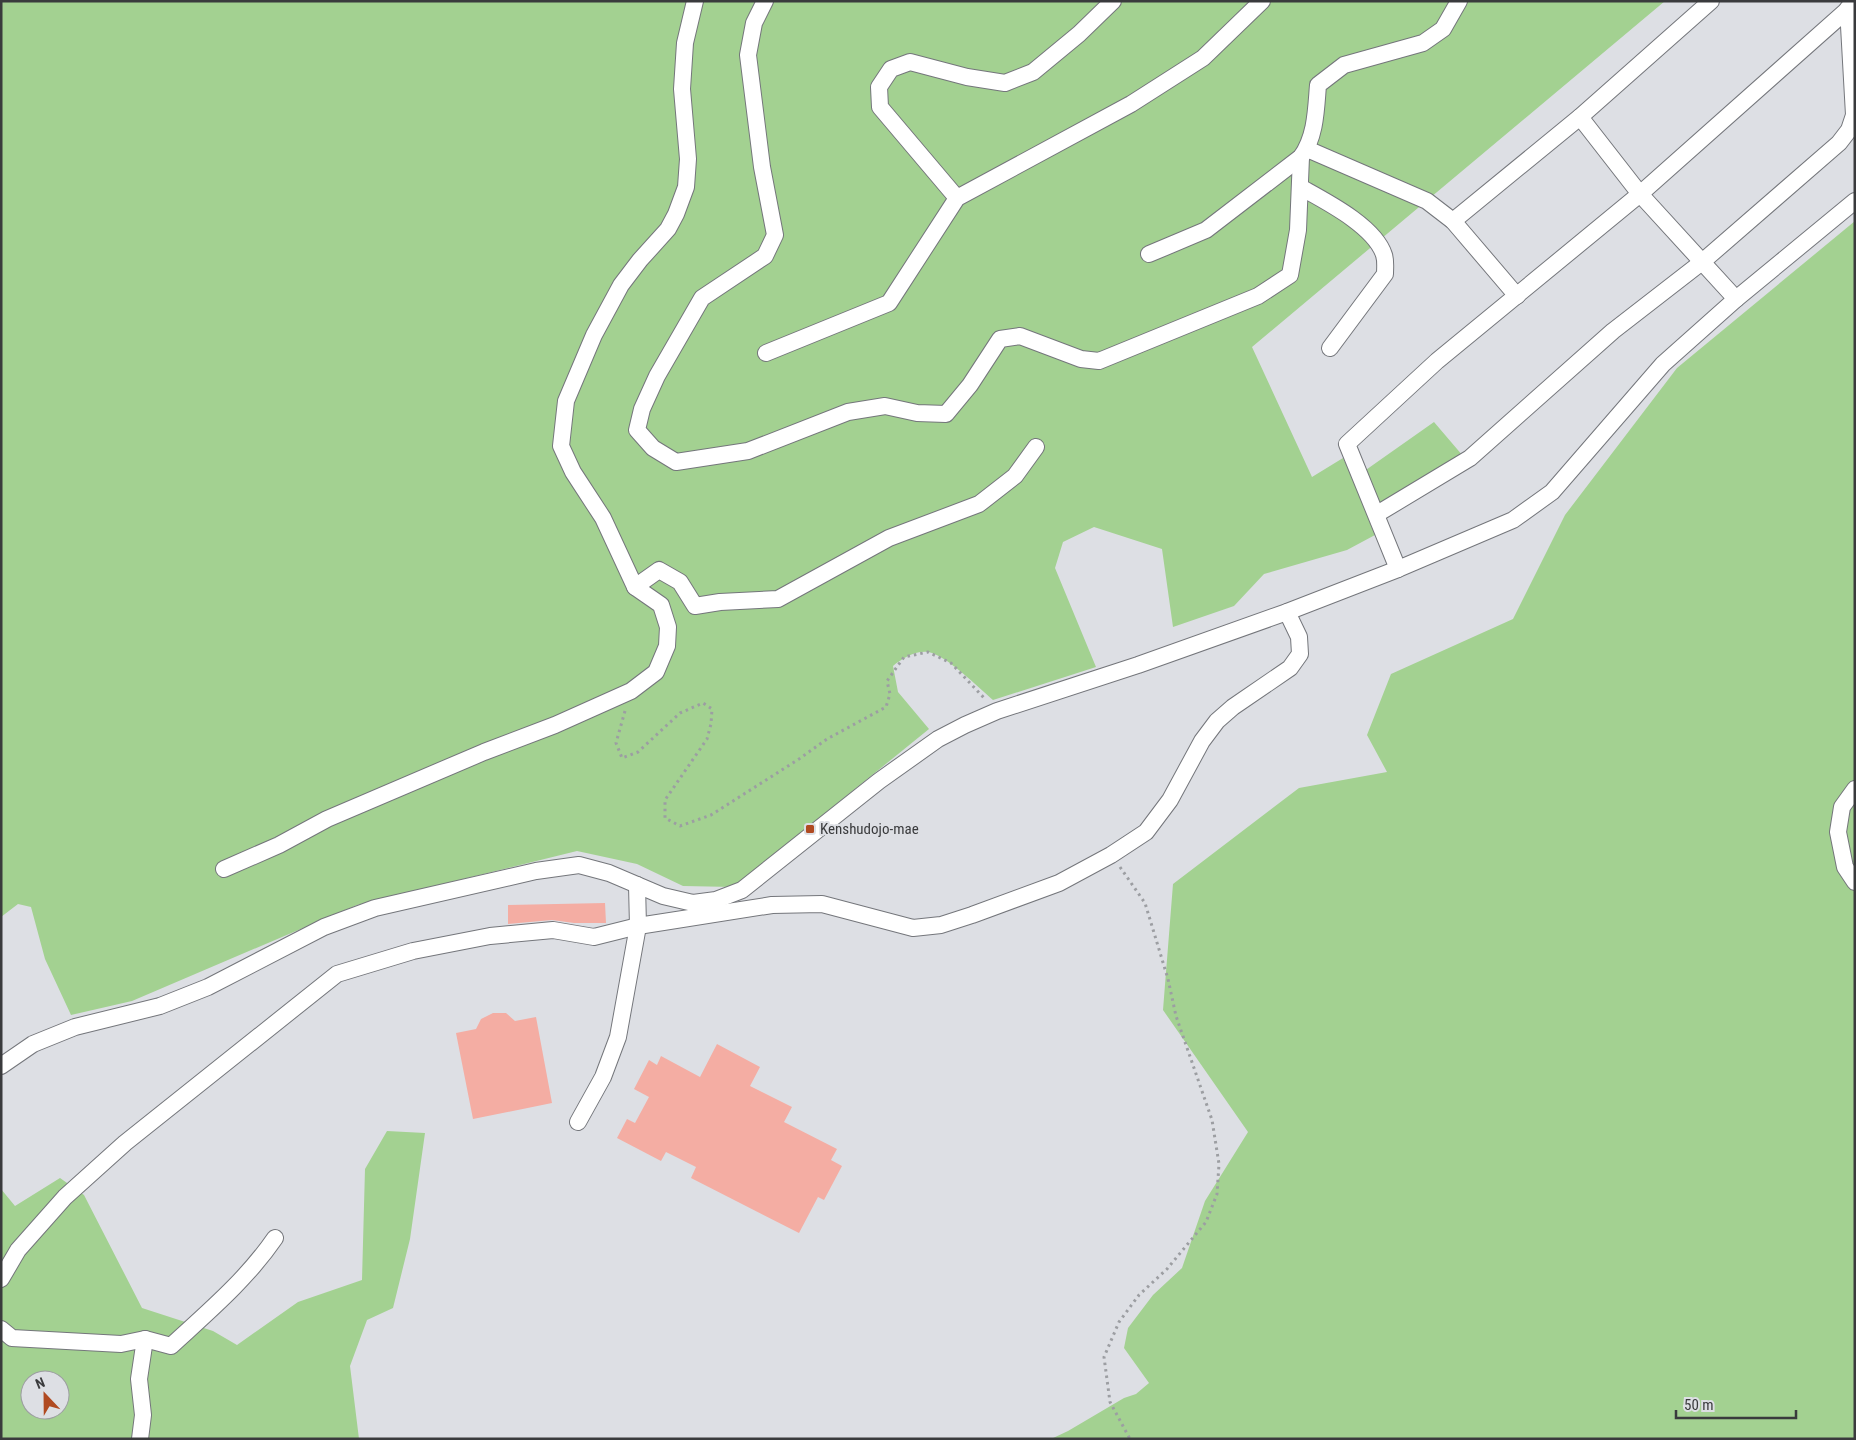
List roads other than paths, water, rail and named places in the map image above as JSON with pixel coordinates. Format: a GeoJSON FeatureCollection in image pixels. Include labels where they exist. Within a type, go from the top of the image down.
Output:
{"type":"FeatureCollection","features":[{"type":"Feature","properties":{"kind":"street"},"geometry":{"type":"LineString","coordinates":[[224,869],[279,845],[327,819],[484,752],[555,725],[631,691],[656,672],[667,646],[668,626],[661,605],[635,587],[603,518],[573,472],[561,446],[566,401],[594,335],[621,285],[640,260],[668,229],[686,187],[688,160],[682,89],[685,43],[695,1]]}},
{"type":"Feature","properties":{"kind":"street"},"geometry":{"type":"LineString","coordinates":[[765,1],[754,23],[748,55],[762,167],[775,236],[766,256],[702,298],[657,376],[642,409],[637,430],[654,448],[676,462],[748,451],[848,412],[885,406],[917,413],[946,414],[970,385],[1000,339],[1020,336],[1081,359],[1099,361],[1258,296],[1290,275],[1298,230],[1304,153],[1315,122],[1318,84],[1344,65],[1423,43],[1443,29],[1459,1]]}},
{"type":"Feature","properties":{"kind":"street"},"geometry":{"type":"LineString","coordinates":[[957,198],[880,107],[879,87],[891,69],[910,62],[967,77],[1004,83],[1033,72],[1079,34],[1113,1]]}},
{"type":"Feature","properties":{"kind":"street"},"geometry":{"type":"LineString","coordinates":[[766,353],[889,303],[957,198],[1131,104],[1203,58],[1262,1]]}},
{"type":"Feature","properties":{"kind":"street"},"geometry":{"type":"LineString","coordinates":[[1453,221],[1580,117],[1711,1]]}},
{"type":"Feature","properties":{"kind":"street"},"geometry":{"type":"LineString","coordinates":[[1398,569],[1347,444],[1437,361],[1640,194],[1852,6]]}},
{"type":"Feature","properties":{"kind":"street"},"geometry":{"type":"LineString","coordinates":[[1377,514],[1470,458],[1613,331],[1702,262],[1839,143],[1849,130],[1854,115],[1852,6]]}},
{"type":"Feature","properties":{"kind":"street"},"geometry":{"type":"LineString","coordinates":[[1580,117],[1640,194],[1736,299]]}},
{"type":"Feature","properties":{"kind":"street"},"geometry":{"type":"LineString","coordinates":[[1304,153],[1427,201],[1453,221],[1517,296]]}},
{"type":"Feature","properties":{"kind":"street"},"geometry":{"type":"LineString","coordinates":[[1149,254],[1206,230],[1304,153]]}},
{"type":"Feature","properties":{"kind":"street"},"geometry":{"type":"LineString","coordinates":[[1300,187],[1345,212],[1376,240],[1384,255],[1385,274],[1330,348]]}},
{"type":"Feature","properties":{"kind":"street"},"geometry":{"type":"LineString","coordinates":[[1,1066],[32,1044],[75,1027],[160,1006],[208,987],[324,927],[375,908],[536,871],[579,865],[610,873],[663,896],[693,903],[716,900],[742,890],[879,781],[938,738],[965,725],[997,711],[1138,665],[1287,612],[1398,569],[1513,520],[1552,492],[1662,364],[1736,299],[1855,201]]}},
{"type":"Feature","properties":{"kind":"street"},"geometry":{"type":"LineString","coordinates":[[635,587],[659,570],[680,582],[696,606],[720,602],[778,599],[890,538],[979,504],[1015,476],[1036,446]]}},
{"type":"Feature","properties":{"kind":"street"},"geometry":{"type":"LineString","coordinates":[[1,1279],[18,1250],[64,1197],[125,1143],[337,974],[412,951],[490,936],[553,930],[594,938],[638,926],[772,905],[822,904],[913,928],[941,925],[1059,883],[1111,855],[1146,832],[1170,800],[1202,742],[1217,721],[1290,668],[1300,654],[1299,637],[1287,612]]}},
{"type":"Feature","properties":{"kind":"street"},"geometry":{"type":"LineString","coordinates":[[1855,789],[1842,807],[1838,832],[1844,867],[1855,882]]}},
{"type":"Feature","properties":{"kind":"street"},"geometry":{"type":"LineString","coordinates":[[578,1122],[603,1077],[618,1037],[638,926],[637,885]]}},
{"type":"Feature","properties":{"kind":"street"},"geometry":{"type":"LineString","coordinates":[[1,1329],[12,1338],[121,1344],[145,1339],[172,1346],[260,1260],[275,1238]]}},
{"type":"Feature","properties":{"kind":"street"},"geometry":{"type":"LineString","coordinates":[[140,1439],[143,1415],[139,1379],[145,1339]]}},
{"type":"Feature","properties":{"kind":"place","name":"Kenshudojo-mae"},"geometry":{"type":"Point","coordinates":[810,829]}}]}
